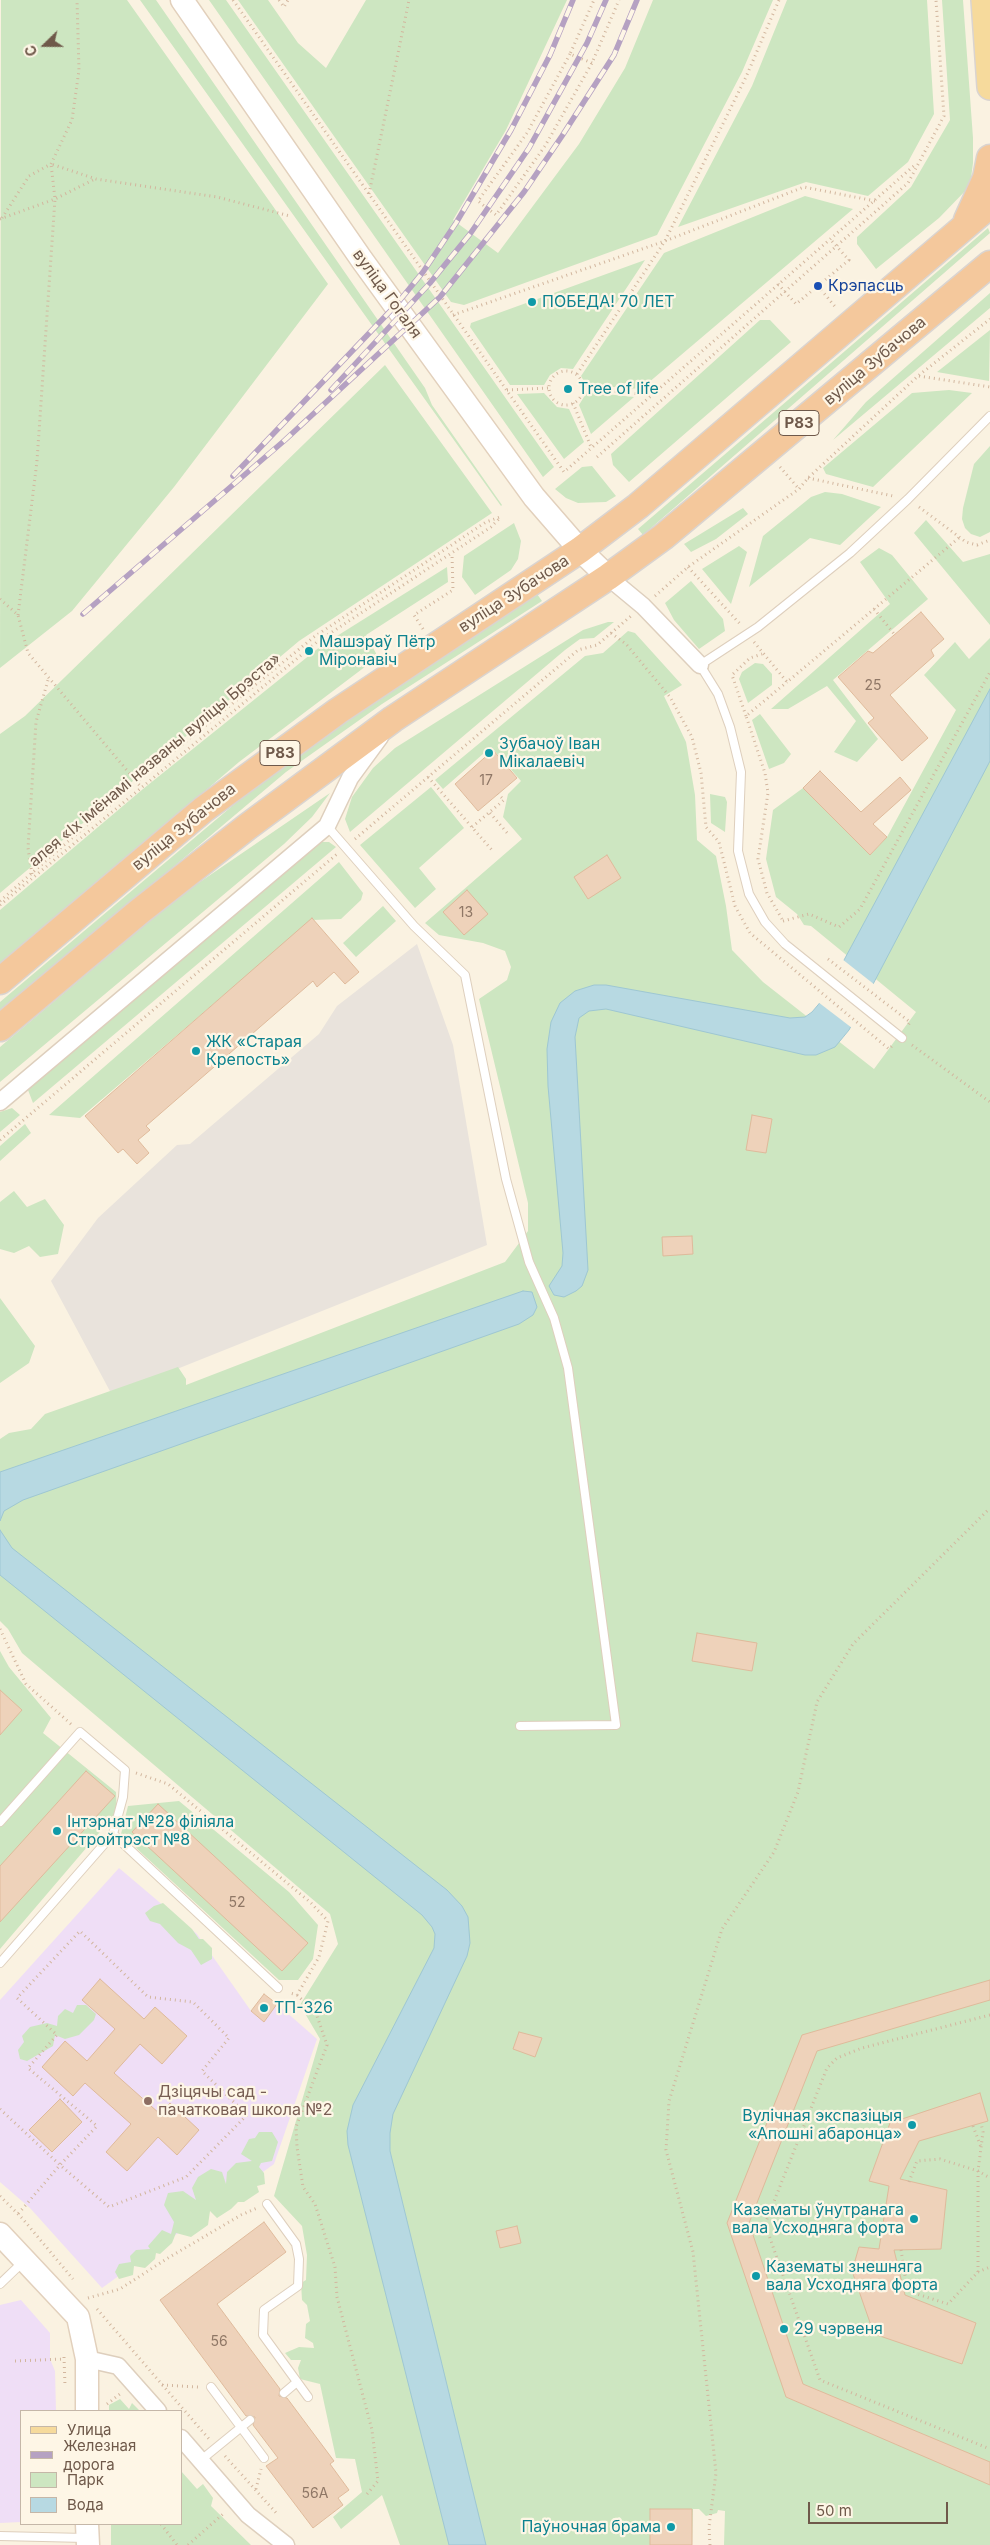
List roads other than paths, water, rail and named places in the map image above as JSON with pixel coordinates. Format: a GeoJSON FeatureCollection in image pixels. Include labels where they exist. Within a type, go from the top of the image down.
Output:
{"type":"FeatureCollection","features":[{"type":"Feature","properties":{"kind":"highway"},"geometry":{"type":"LineString","coordinates":[[964,226],[986,178],[990,158]]}},
{"type":"Feature","properties":{"kind":"highway","name":"вуліца Зубачова"},"geometry":{"type":"LineString","coordinates":[[0,981],[220,797],[338,710],[580,550],[638,506],[990,205]]}},
{"type":"Feature","properties":{"kind":"highway","name":"вуліца Зубачова"},"geometry":{"type":"LineString","coordinates":[[0,1028],[140,911],[247,827],[393,719],[608,577],[663,537],[989,264]]}},
{"type":"Feature","properties":{"kind":"main road","name":"вуліца Гогаля"},"geometry":{"type":"LineString","coordinates":[[182,0],[362,260],[534,497],[580,550],[608,577]]}},
{"type":"Feature","properties":{"kind":"main road"},"geometry":{"type":"LineString","coordinates":[[984,0],[990,86]]}},
{"type":"Feature","properties":{"kind":"main road"},"geometry":{"type":"LineString","coordinates":[[0,2234],[78,2317],[96,2408]]}},
{"type":"Feature","properties":{"kind":"street"},"geometry":{"type":"LineString","coordinates":[[608,577],[643,606],[700,664]]}},
{"type":"Feature","properties":{"kind":"street","name":"вуліца Зубачова"},"geometry":{"type":"LineString","coordinates":[[327,826],[350,778],[393,719]]}},
{"type":"Feature","properties":{"kind":"street"},"geometry":{"type":"LineString","coordinates":[[0,1102],[327,826]]}},
{"type":"Feature","properties":{"kind":"street"},"geometry":{"type":"LineString","coordinates":[[87,2359],[118,2366],[157,2410]]}},
{"type":"Feature","properties":{"kind":"street"},"geometry":{"type":"LineString","coordinates":[[182,2439],[248,2515],[286,2545]]}},
{"type":"Feature","properties":{"kind":"lane"},"geometry":{"type":"LineString","coordinates":[[902,1038],[784,944],[766,922],[749,894],[738,851],[741,772],[730,727],[718,694],[700,664],[748,634],[856,548],[908,499],[990,416]]}},
{"type":"Feature","properties":{"kind":"lane"},"geometry":{"type":"LineString","coordinates":[[327,826],[414,926],[465,975],[506,1180],[529,1262],[554,1318],[568,1368],[616,1725],[520,1726]]}},
{"type":"Feature","properties":{"kind":"lane"},"geometry":{"type":"LineString","coordinates":[[0,1822],[80,1732],[125,1770],[123,1796],[113,1834],[0,1963]]}},
{"type":"Feature","properties":{"kind":"lane"},"geometry":{"type":"LineString","coordinates":[[113,1834],[278,1988]]}},
{"type":"Feature","properties":{"kind":"lane"},"geometry":{"type":"LineString","coordinates":[[267,2204],[296,2244],[299,2268],[298,2286],[264,2310],[263,2335],[308,2397]]}},
{"type":"Feature","properties":{"kind":"lane"},"geometry":{"type":"LineString","coordinates":[[0,2284],[26,2260]]}},
{"type":"Feature","properties":{"kind":"lane"},"geometry":{"type":"LineString","coordinates":[[284,2393],[297,2382]]}},
{"type":"Feature","properties":{"kind":"lane"},"geometry":{"type":"LineString","coordinates":[[211,2387],[264,2458]]}},
{"type":"Feature","properties":{"kind":"lane"},"geometry":{"type":"LineString","coordinates":[[201,2460],[250,2420]]}},
{"type":"Feature","properties":{"kind":"lane"},"geometry":{"type":"LineString","coordinates":[[0,2536],[87,2536]]}},
{"type":"Feature","properties":{"kind":"water"},"geometry":{"type":"Polygon","coordinates":[[[990,689],[990,761],[849,1030],[835,1047],[816,1055],[805,1055],[606,1009],[589,1011],[579,1018],[575,1037],[588,1270],[582,1286],[576,1291],[564,1297],[554,1295],[549,1286],[562,1266],[563,1253],[548,1086],[547,1049],[551,1022],[560,1003],[575,991],[594,985],[606,985],[790,1018],[805,1017],[812,1012],[823,999],[990,689]]]}},
{"type":"Feature","properties":{"kind":"water"},"geometry":{"type":"Polygon","coordinates":[[[523,1291],[532,1292],[537,1307],[533,1315],[519,1324],[23,1500],[4,1511],[0,1521],[0,1472],[523,1291]]]}},
{"type":"Feature","properties":{"kind":"water"},"geometry":{"type":"Polygon","coordinates":[[[0,1530],[12,1548],[447,1890],[462,1906],[468,1917],[470,1943],[467,1956],[393,2114],[390,2151],[486,2545],[449,2545],[348,2145],[347,2131],[353,2105],[434,1948],[435,1934],[432,1927],[422,1915],[0,1575],[0,1530]]]}},
{"type":"Feature","properties":{"kind":"railway"},"geometry":{"type":"LineString","coordinates":[[233,476],[396,305],[423,272],[456,223],[511,130],[550,55],[573,0]]}},
{"type":"Feature","properties":{"kind":"railway"},"geometry":{"type":"LineString","coordinates":[[331,390],[430,283],[470,234],[529,148],[587,43],[606,0]]}},
{"type":"Feature","properties":{"kind":"railway"},"geometry":{"type":"LineString","coordinates":[[83,614],[285,440],[440,297],[524,192],[562,136],[614,55],[637,0]]}},
{"type":"Feature","properties":{"kind":"place","name":"Крэпасць"},"geometry":{"type":"Point","coordinates":[818,286]}},
{"type":"Feature","properties":{"kind":"place","name":"ПОБЕДА! 70 ЛЕТ"},"geometry":{"type":"Point","coordinates":[532,302]}},
{"type":"Feature","properties":{"kind":"place","name":"Tree of life"},"geometry":{"type":"Point","coordinates":[568,389]}},
{"type":"Feature","properties":{"kind":"place","name":"Машэраў Пётр Міронавіч"},"geometry":{"type":"Point","coordinates":[309,651]}},
{"type":"Feature","properties":{"kind":"place","name":"Зубачоў Іван Мікалаевіч"},"geometry":{"type":"Point","coordinates":[489,753]}},
{"type":"Feature","properties":{"kind":"place","name":"ЖК «Старая Крепость»"},"geometry":{"type":"Point","coordinates":[196,1051]}},
{"type":"Feature","properties":{"kind":"place","name":"Інтэрнат №28 фiлiяла Стройтрэст №8"},"geometry":{"type":"Point","coordinates":[57,1831]}},
{"type":"Feature","properties":{"kind":"place","name":"ТП-326"},"geometry":{"type":"Point","coordinates":[264,2008]}},
{"type":"Feature","properties":{"kind":"place","name":"Дзіцячы сад - пачатковая школа №2"},"geometry":{"type":"Point","coordinates":[148,2101]}},
{"type":"Feature","properties":{"kind":"place","name":"Вулічная экспазіцыя «Апошні абаронца»"},"geometry":{"type":"Point","coordinates":[912,2125]}},
{"type":"Feature","properties":{"kind":"place","name":"Казематы ўнутранага вала Усходняга форта"},"geometry":{"type":"Point","coordinates":[914,2219]}},
{"type":"Feature","properties":{"kind":"place","name":"Казематы знешняга вала Усходняга форта"},"geometry":{"type":"Point","coordinates":[756,2276]}},
{"type":"Feature","properties":{"kind":"place","name":"29 чэрвеня"},"geometry":{"type":"Point","coordinates":[784,2329]}},
{"type":"Feature","properties":{"kind":"place","name":"Паўночная брама"},"geometry":{"type":"Point","coordinates":[671,2527]}}]}
